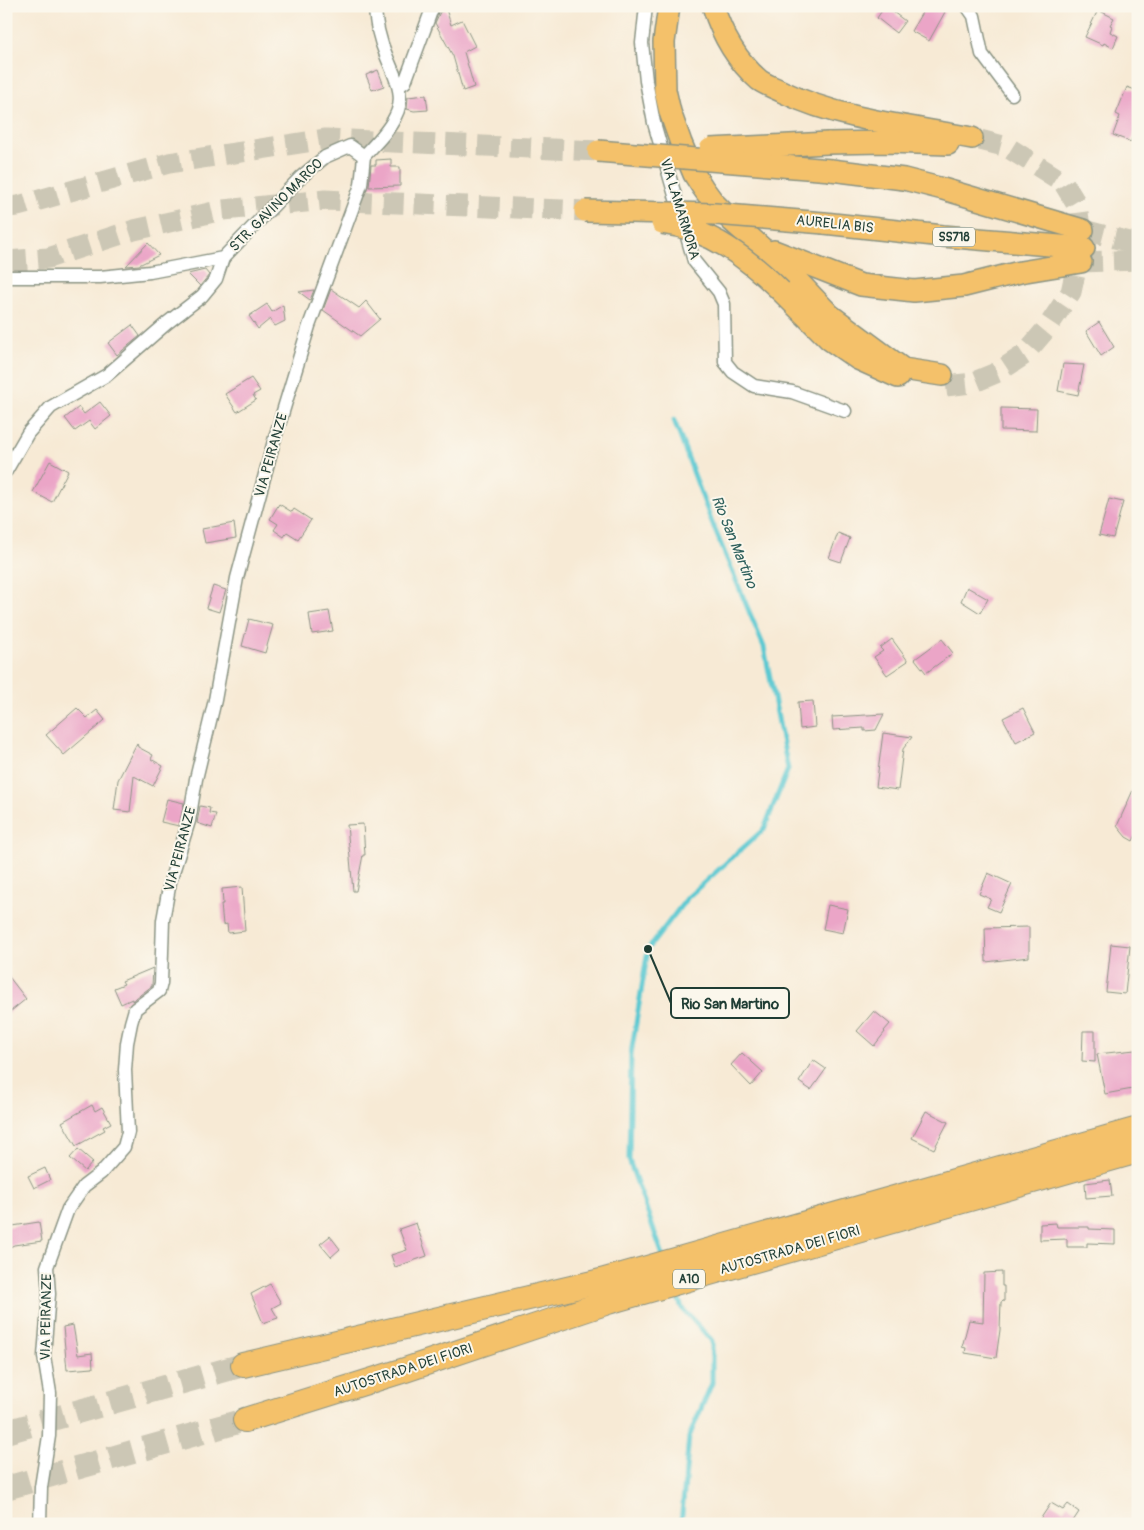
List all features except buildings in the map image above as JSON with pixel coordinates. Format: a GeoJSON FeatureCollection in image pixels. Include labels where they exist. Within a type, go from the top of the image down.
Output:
{"type":"FeatureCollection","features":[{"type":"Feature","properties":{"kind":"highway"},"geometry":{"type":"LineString","coordinates":[[669,6],[664,42],[665,90],[670,112],[681,143],[694,174],[714,203],[755,243],[861,285],[914,290],[964,286],[1020,272],[1083,246]]}},
{"type":"Feature","properties":{"kind":"highway"},"geometry":{"type":"LineString","coordinates":[[713,6],[720,28],[732,50],[760,80],[806,103],[970,142],[946,144],[828,143],[716,149],[631,148],[598,151],[830,170],[904,180],[944,189],[1083,246]]}},
{"type":"Feature","properties":{"kind":"highway","name":"AURELIA BIS"},"geometry":{"type":"LineString","coordinates":[[755,243],[792,275],[830,315],[895,364],[903,369],[944,381],[905,380],[858,359],[828,339],[752,264],[730,248],[694,230],[657,222],[584,215],[715,214],[824,223],[943,236],[1083,246]]}},
{"type":"Feature","properties":{"kind":"highway","name":"AUTOSTRADA DEI FIORI"},"geometry":{"type":"LineString","coordinates":[[243,1365],[601,1281],[1138,1129]]}},
{"type":"Feature","properties":{"kind":"highway","name":"AUTOSTRADA DEI FIORI"},"geometry":{"type":"LineString","coordinates":[[245,1420],[405,1370],[608,1302],[1138,1151]]}},
{"type":"Feature","properties":{"kind":"street"},"geometry":{"type":"LineString","coordinates":[[364,156],[390,127],[400,104],[399,86],[385,53],[375,6]]}},
{"type":"Feature","properties":{"kind":"street"},"geometry":{"type":"LineString","coordinates":[[399,86],[405,82],[433,6]]}},
{"type":"Feature","properties":{"kind":"street","name":"VIA LAMARMORA"},"geometry":{"type":"LineString","coordinates":[[646,6],[642,43],[646,80],[654,122],[694,261],[720,292],[724,304],[725,362],[733,372],[754,386],[792,392],[845,411]]}},
{"type":"Feature","properties":{"kind":"street"},"geometry":{"type":"LineString","coordinates":[[967,6],[974,16],[982,54],[1012,94]]}},
{"type":"Feature","properties":{"kind":"street","name":"STR. GAVINO MARCO"},"geometry":{"type":"LineString","coordinates":[[6,277],[100,277],[150,272],[223,258],[301,177],[325,157],[350,146],[364,156]]}},
{"type":"Feature","properties":{"kind":"street","name":"VIA PEIRANZE"},"geometry":{"type":"LineString","coordinates":[[38,1524],[41,1487],[49,1436],[50,1393],[44,1356],[49,1294],[47,1268],[68,1209],[84,1186],[101,1172],[124,1147],[128,1132],[125,1070],[126,1042],[135,1009],[158,991],[161,983],[163,920],[170,882],[189,821],[196,779],[215,700],[237,578],[274,441],[309,326],[362,184],[364,156]]}},
{"type":"Feature","properties":{"kind":"street"},"geometry":{"type":"LineString","coordinates":[[6,471],[28,433],[51,407],[107,375],[167,323],[202,296],[216,279],[223,258]]}},
{"type":"Feature","properties":{"kind":"waterway","name":"Rio San Martino"},"geometry":{"type":"LineString","coordinates":[[663,1256],[629,1160],[631,1054],[648,949],[688,897],[764,829],[788,769],[764,647],[712,523],[674,420]]}},
{"type":"Feature","properties":{"kind":"waterway","name":"Rio San Martino"},"geometry":{"type":"LineString","coordinates":[[675,1290],[682,1308],[712,1341],[712,1383],[689,1437],[681,1524]]}},
{"type":"Feature","properties":{"kind":"tunnel"},"geometry":{"type":"LineString","coordinates":[[946,386],[972,383],[998,372],[1024,355],[1047,328],[1071,292],[1082,242],[1077,205],[1063,182],[1007,147],[972,138]]}},
{"type":"Feature","properties":{"kind":"tunnel"},"geometry":{"type":"LineString","coordinates":[[6,207],[18,206],[169,163],[326,139],[598,151]]}},
{"type":"Feature","properties":{"kind":"tunnel"},"geometry":{"type":"LineString","coordinates":[[6,261],[48,258],[134,230],[223,210],[325,200],[585,211]]}},
{"type":"Feature","properties":{"kind":"tunnel"},"geometry":{"type":"LineString","coordinates":[[1083,230],[1138,244]]}},
{"type":"Feature","properties":{"kind":"tunnel"},"geometry":{"type":"LineString","coordinates":[[1081,262],[1138,260]]}},
{"type":"Feature","properties":{"kind":"tunnel"},"geometry":{"type":"LineString","coordinates":[[6,1432],[243,1365]]}},
{"type":"Feature","properties":{"kind":"tunnel"},"geometry":{"type":"LineString","coordinates":[[6,1488],[245,1420]]}},
{"type":"Feature","properties":{"kind":"place","name":"Rio San Martino"},"geometry":{"type":"Point","coordinates":[648,949]}}]}
